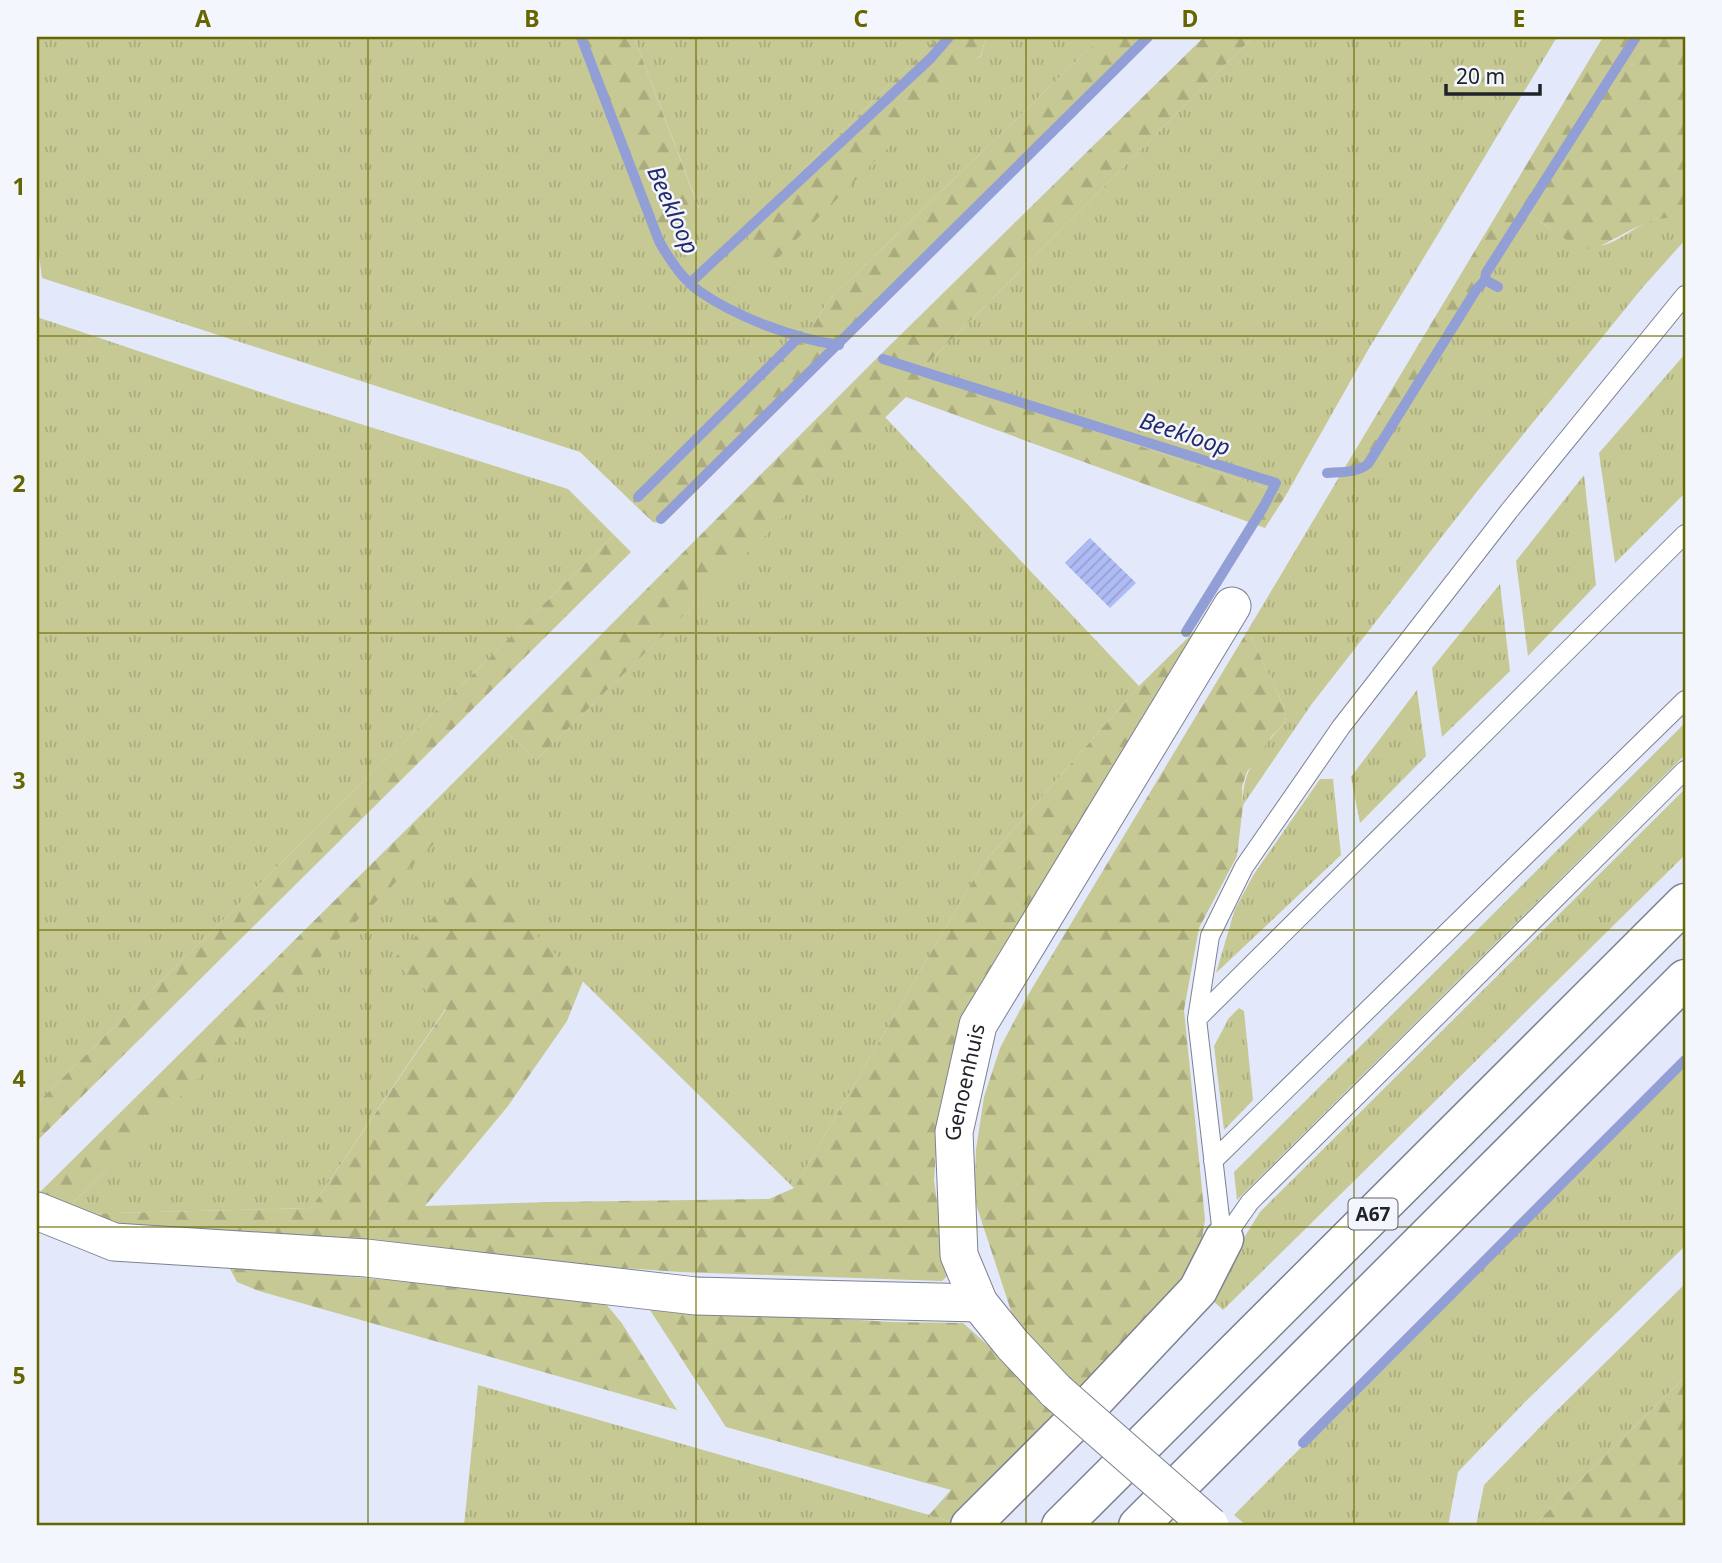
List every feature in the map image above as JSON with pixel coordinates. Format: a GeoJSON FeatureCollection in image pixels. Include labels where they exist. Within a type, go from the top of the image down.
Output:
{"type":"FeatureCollection","features":[{"type":"Feature","properties":{"kind":"highway","name":"A67"},"geometry":{"type":"LineString","coordinates":[[1061,1526],[1685,903]]}},
{"type":"Feature","properties":{"kind":"highway","name":"A67"},"geometry":{"type":"LineString","coordinates":[[1138,1526],[1685,979]]}},
{"type":"Feature","properties":{"kind":"highway"},"geometry":{"type":"LineString","coordinates":[[970,1526],[1070,1426],[1198,1290],[1224,1239]]}},
{"type":"Feature","properties":{"kind":"street","name":"Genoenhuis"},"geometry":{"type":"LineString","coordinates":[[1210,1526],[1056,1391],[1012,1344],[979,1303],[959,1255],[954,1132],[978,1025],[1232,606]]}},
{"type":"Feature","properties":{"kind":"street"},"geometry":{"type":"LineString","coordinates":[[37,1211],[114,1242],[366,1258],[696,1296],[979,1303]]}},
{"type":"Feature","properties":{"kind":"lane"},"geometry":{"type":"LineString","coordinates":[[1224,1239],[1197,1019],[1210,936],[1244,867],[1341,727],[1509,511],[1683,299]]}},
{"type":"Feature","properties":{"kind":"lane"},"geometry":{"type":"LineString","coordinates":[[1197,1019],[1685,534]]}},
{"type":"Feature","properties":{"kind":"lane"},"geometry":{"type":"LineString","coordinates":[[1213,1161],[1685,700]]}},
{"type":"Feature","properties":{"kind":"lane"},"geometry":{"type":"LineString","coordinates":[[1224,1239],[1250,1202],[1685,770]]}},
{"type":"Feature","properties":{"kind":"green space"},"geometry":{"type":"Polygon","coordinates":[[[37,37],[576,37],[652,231],[699,208],[634,37],[938,37],[748,228],[981,56],[986,37],[1101,37],[828,301],[808,334],[636,506],[580,452],[42,278],[37,240],[37,37]]]}},
{"type":"Feature","properties":{"kind":"green space"},"geometry":{"type":"Polygon","coordinates":[[[576,37],[634,37],[699,209],[675,228],[656,233],[652,231],[576,37]]]}},
{"type":"Feature","properties":{"kind":"green space"},"geometry":{"type":"Polygon","coordinates":[[[938,37],[986,37],[981,55],[769,267],[749,245],[747,228],[938,37]]]}},
{"type":"Feature","properties":{"kind":"green space"},"geometry":{"type":"Polygon","coordinates":[[[1101,37],[1148,37],[835,344],[659,523],[653,522],[636,506],[808,334],[828,301],[1101,37]]]}},
{"type":"Feature","properties":{"kind":"green space"},"geometry":{"type":"Polygon","coordinates":[[[1204,37],[1253,37],[919,372],[1286,495],[1265,528],[906,397],[536,760],[505,731],[877,358],[1204,37]]]}},
{"type":"Feature","properties":{"kind":"green space"},"geometry":{"type":"Polygon","coordinates":[[[1253,37],[1557,37],[1368,350],[1286,495],[919,372],[1253,37]]]}},
{"type":"Feature","properties":{"kind":"green space"},"geometry":{"type":"Polygon","coordinates":[[[1603,37],[1685,37],[1685,223],[1663,218],[1651,221],[1591,250],[1568,241],[1527,213],[1380,457],[1366,474],[1341,474],[1603,37]]]}},
{"type":"Feature","properties":{"kind":"green space"},"geometry":{"type":"Polygon","coordinates":[[[1527,213],[1559,234],[1585,245],[1605,245],[1662,217],[1685,223],[1685,240],[1643,287],[1479,489],[1311,705],[1243,805],[1243,792],[1249,770],[1261,750],[1286,722],[1283,705],[1248,630],[1341,474],[1366,474],[1380,456],[1527,213]]]}},
{"type":"Feature","properties":{"kind":"green space"},"geometry":{"type":"Polygon","coordinates":[[[37,317],[290,402],[568,489],[614,535],[37,1103],[37,317]]]}},
{"type":"Feature","properties":{"kind":"green space"},"geometry":{"type":"Polygon","coordinates":[[[1685,354],[1685,493],[1615,563],[1599,453],[1685,354]]]}},
{"type":"Feature","properties":{"kind":"green space"},"geometry":{"type":"Polygon","coordinates":[[[885,417],[1139,686],[982,865],[794,1188],[474,875],[394,961],[446,1008],[311,1208],[77,1214],[67,1209],[437,840],[417,819],[505,731],[536,760],[885,417]]]}},
{"type":"Feature","properties":{"kind":"green space"},"geometry":{"type":"Polygon","coordinates":[[[1584,475],[1596,585],[1528,656],[1516,561],[1584,475]]]}},
{"type":"Feature","properties":{"kind":"green space"},"geometry":{"type":"Polygon","coordinates":[[[614,535],[631,552],[37,1141],[37,1103],[614,535]]]}},
{"type":"Feature","properties":{"kind":"green space"},"geometry":{"type":"Polygon","coordinates":[[[1500,584],[1510,671],[1442,737],[1432,668],[1500,584]]]}},
{"type":"Feature","properties":{"kind":"green space"},"geometry":{"type":"Polygon","coordinates":[[[1214,612],[971,1018],[951,1060],[939,1110],[934,1180],[942,1236],[956,1267],[942,1281],[680,1272],[357,1249],[128,1229],[77,1214],[311,1208],[446,1009],[393,960],[474,874],[583,981],[567,1021],[508,1106],[425,1206],[769,1199],[794,1188],[982,865],[1139,686],[1214,612]]]}},
{"type":"Feature","properties":{"kind":"green space"},"geometry":{"type":"Polygon","coordinates":[[[1248,630],[1283,705],[1286,722],[1272,736],[1247,772],[1242,787],[1243,805],[1237,856],[1199,928],[1184,1010],[1205,1219],[1200,1253],[1182,1285],[1084,1392],[1044,1356],[1013,1317],[974,1198],[976,1149],[984,1097],[1000,1048],[1028,995],[1248,630]]]}},
{"type":"Feature","properties":{"kind":"green space"},"geometry":{"type":"Polygon","coordinates":[[[1417,690],[1426,756],[1360,823],[1351,777],[1417,690]]]}},
{"type":"Feature","properties":{"kind":"green space"},"geometry":{"type":"Polygon","coordinates":[[[1685,723],[1685,755],[1237,1200],[1234,1172],[1685,723]]]}},
{"type":"Feature","properties":{"kind":"green space"},"geometry":{"type":"Polygon","coordinates":[[[1320,779],[1333,779],[1341,855],[1216,973],[1235,909],[1254,874],[1320,779]]]}},
{"type":"Feature","properties":{"kind":"green space"},"geometry":{"type":"Polygon","coordinates":[[[1685,789],[1685,855],[1223,1310],[1208,1296],[1260,1212],[1685,789]]]}},
{"type":"Feature","properties":{"kind":"green space"},"geometry":{"type":"Polygon","coordinates":[[[417,819],[438,840],[67,1209],[39,1193],[417,819]]]}},
{"type":"Feature","properties":{"kind":"green space"},"geometry":{"type":"Polygon","coordinates":[[[1239,1008],[1244,1011],[1253,1100],[1224,1130],[1214,1046],[1229,1018],[1239,1008]]]}},
{"type":"Feature","properties":{"kind":"green space"},"geometry":{"type":"Polygon","coordinates":[[[1685,1060],[1685,1246],[1525,1402],[1458,1472],[1448,1526],[1247,1526],[1234,1515],[1685,1060]]]}},
{"type":"Feature","properties":{"kind":"green space"},"geometry":{"type":"Polygon","coordinates":[[[229,1267],[600,1297],[621,1322],[677,1410],[259,1291],[237,1282],[229,1267]]]}},
{"type":"Feature","properties":{"kind":"green space"},"geometry":{"type":"Polygon","coordinates":[[[1685,1284],[1685,1377],[1533,1526],[1476,1526],[1484,1485],[1685,1284]]]}},
{"type":"Feature","properties":{"kind":"green space"},"geometry":{"type":"Polygon","coordinates":[[[648,1307],[892,1322],[963,1323],[1062,1411],[955,1523],[929,1515],[951,1490],[726,1427],[648,1307]]]}},
{"type":"Feature","properties":{"kind":"green space"},"geometry":{"type":"Polygon","coordinates":[[[1685,1377],[1685,1526],[1533,1526],[1685,1377]]]}},
{"type":"Feature","properties":{"kind":"green space"},"geometry":{"type":"Polygon","coordinates":[[[478,1385],[955,1523],[953,1526],[464,1526],[478,1385]]]}},
{"type":"Feature","properties":{"kind":"building"},"geometry":{"type":"Polygon","coordinates":[[[1090,538],[1136,583],[1110,608],[1065,563],[1090,538]]]}},
{"type":"Feature","properties":{"kind":"waterway","name":"Beekloop"},"geometry":{"type":"LineString","coordinates":[[581,37],[659,241],[682,275],[699,291],[730,310],[766,326],[839,345]]}},
{"type":"Feature","properties":{"kind":"waterway"},"geometry":{"type":"LineString","coordinates":[[690,283],[931,58],[949,37]]}},
{"type":"Feature","properties":{"kind":"waterway"},"geometry":{"type":"LineString","coordinates":[[661,519],[1148,37]]}},
{"type":"Feature","properties":{"kind":"waterway"},"geometry":{"type":"LineString","coordinates":[[1485,280],[1486,273],[1636,37]]}},
{"type":"Feature","properties":{"kind":"waterway","name":"Beekloop"},"geometry":{"type":"LineString","coordinates":[[1327,473],[1354,471],[1368,464],[1476,290],[1485,280],[1498,287]]}},
{"type":"Feature","properties":{"kind":"waterway"},"geometry":{"type":"LineString","coordinates":[[638,497],[800,336]]}},
{"type":"Feature","properties":{"kind":"waterway","name":"Beekloop"},"geometry":{"type":"LineString","coordinates":[[883,359],[1276,483],[1186,632]]}},
{"type":"Feature","properties":{"kind":"waterway"},"geometry":{"type":"LineString","coordinates":[[1303,1443],[1685,1060]]}}]}
